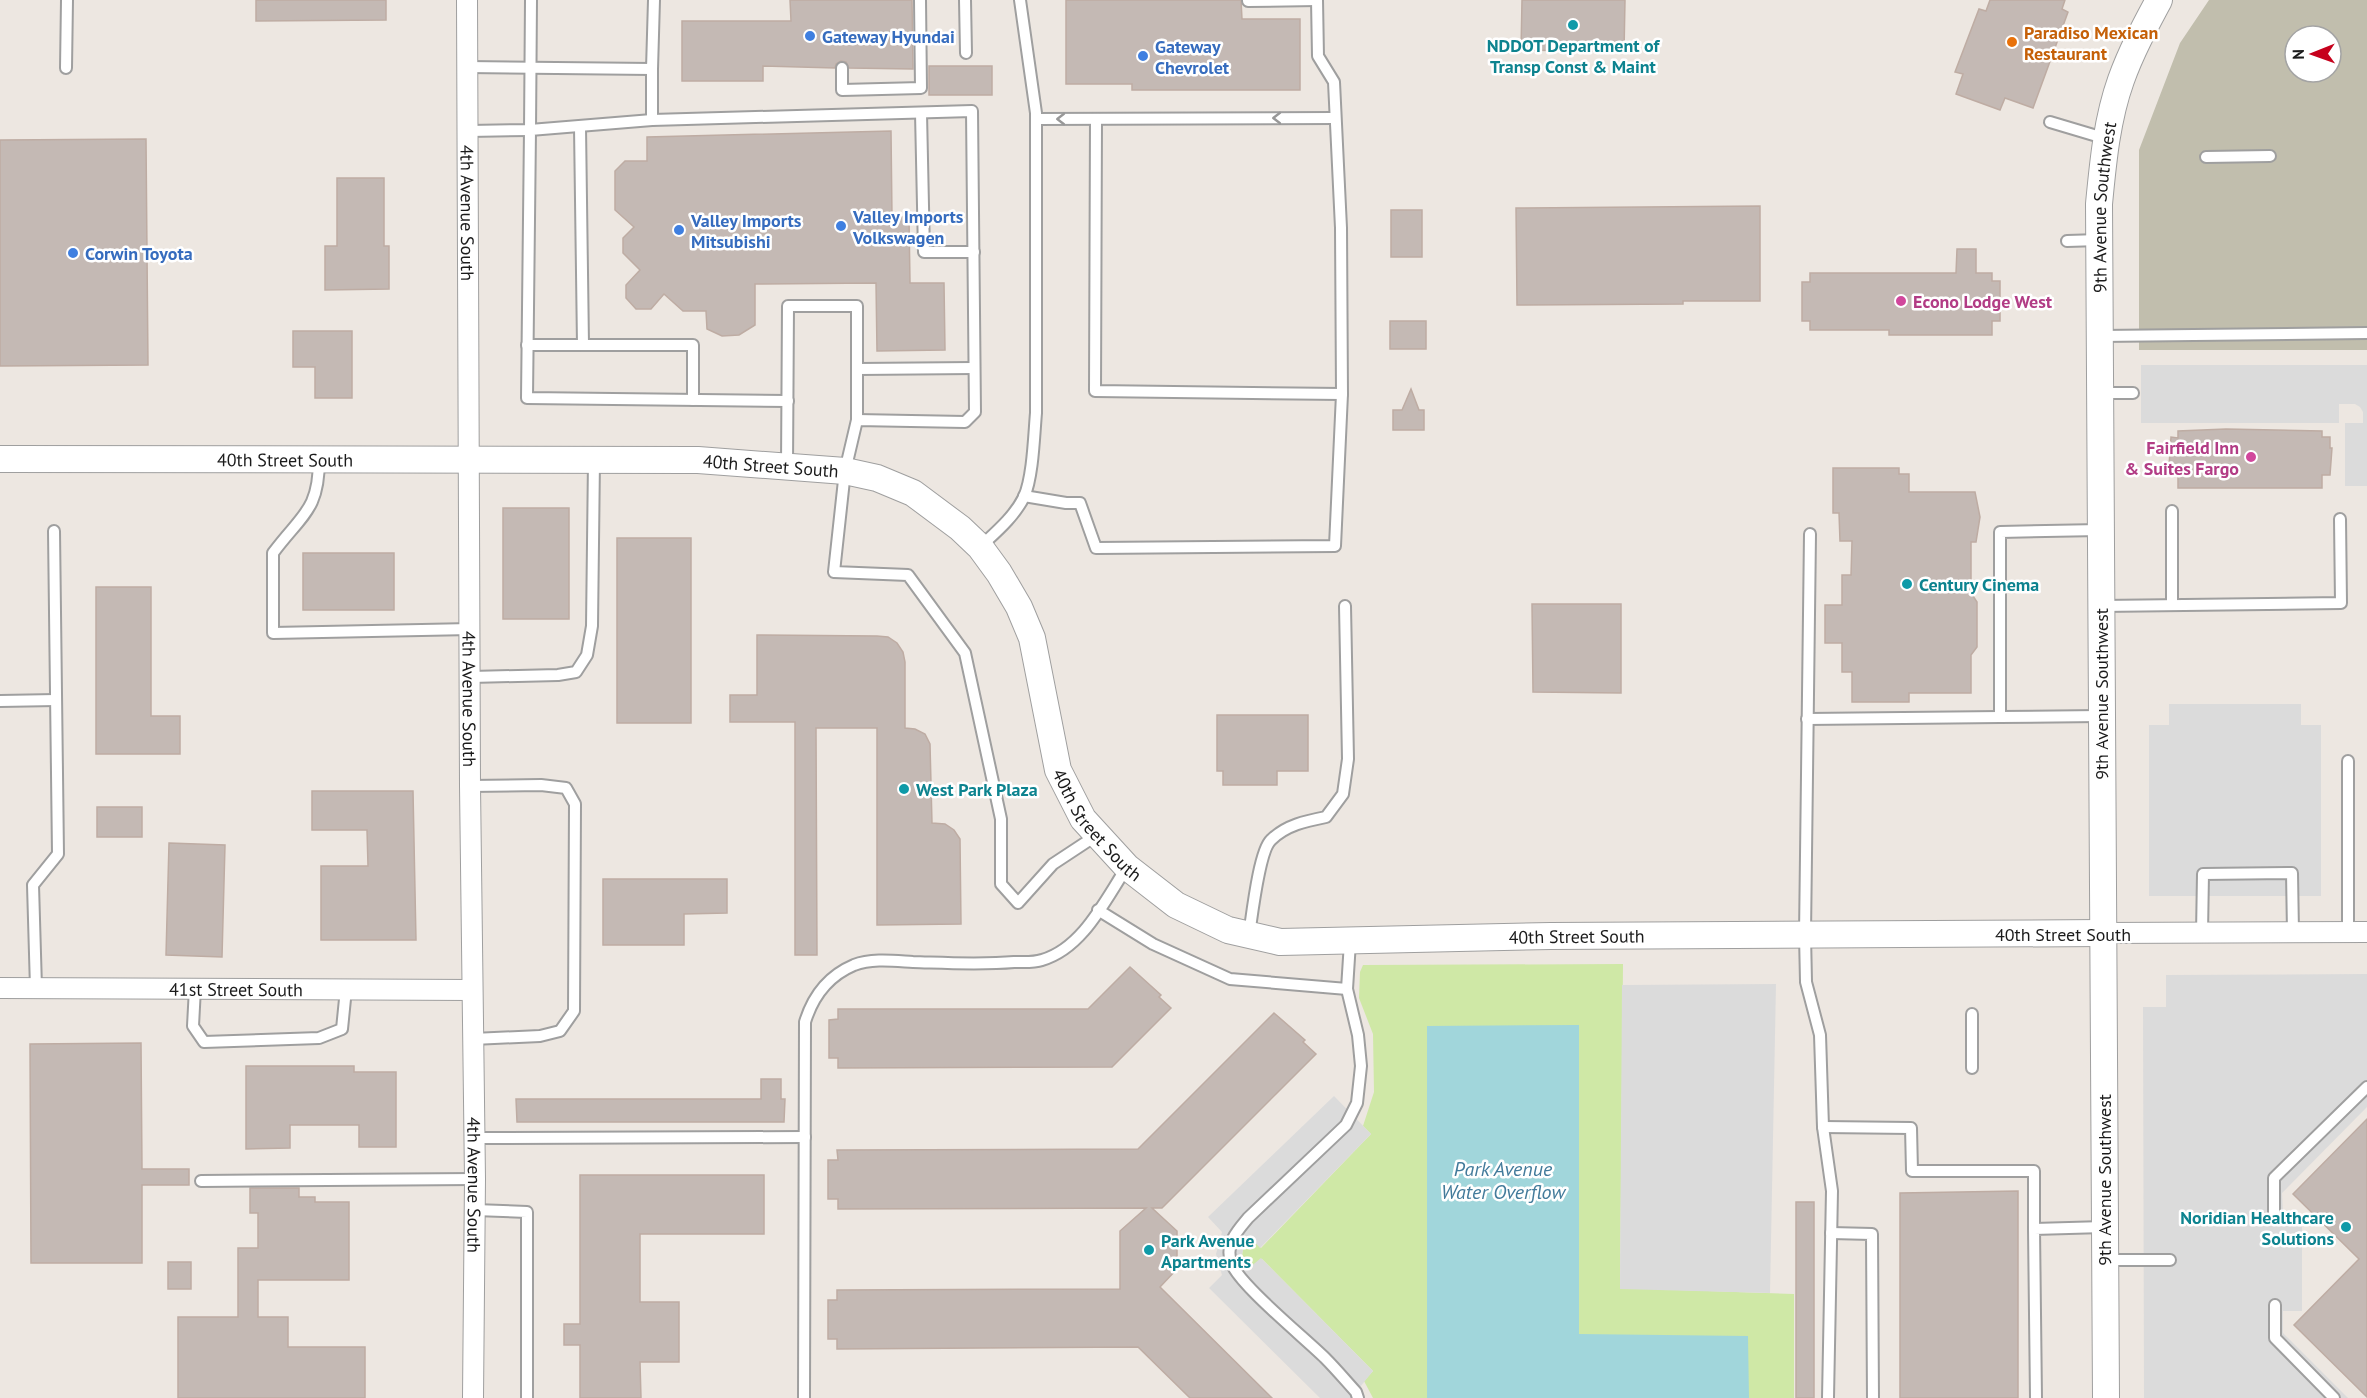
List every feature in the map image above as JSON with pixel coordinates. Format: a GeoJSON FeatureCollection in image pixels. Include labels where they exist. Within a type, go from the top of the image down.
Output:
{"type":"FeatureCollection","features":[{"type":"Feature","properties":{"kind":"street","name":"4th Avenue South"},"geometry":{"type":"LineString","coordinates":[[467,0],[475,1179],[473,1398]]}},
{"type":"Feature","properties":{"kind":"street","name":"9th Avenue Southwest"},"geometry":{"type":"LineString","coordinates":[[2106,1398],[2100,716],[2100,194],[2107,139],[2121,81],[2138,40],[2159,0]]}},
{"type":"Feature","properties":{"kind":"street","name":"40th Street South"},"geometry":{"type":"LineString","coordinates":[[0,459],[698,460],[845,471],[877,478],[913,493],[960,528],[980,547],[1019,607],[1032,638],[1058,770],[1083,819],[1127,867],[1176,905],[1228,930],[1280,942],[1551,936],[2358,932]]}},
{"type":"Feature","properties":{"kind":"street","name":"41st Street South"},"geometry":{"type":"LineString","coordinates":[[0,988],[472,990]]}},
{"type":"Feature","properties":{"kind":"lane"},"geometry":{"type":"LineString","coordinates":[[66,68],[67,0]]}},
{"type":"Feature","properties":{"kind":"lane"},"geometry":{"type":"LineString","coordinates":[[531,0],[527,398],[788,401]]}},
{"type":"Feature","properties":{"kind":"lane"},"geometry":{"type":"LineString","coordinates":[[652,120],[654,0]]}},
{"type":"Feature","properties":{"kind":"lane"},"geometry":{"type":"LineString","coordinates":[[842,68],[842,90],[921,88],[921,0]]}},
{"type":"Feature","properties":{"kind":"lane"},"geometry":{"type":"LineString","coordinates":[[965,0],[966,53]]}},
{"type":"Feature","properties":{"kind":"lane"},"geometry":{"type":"LineString","coordinates":[[980,547],[1011,517],[1024,496],[1033,452],[1036,413],[1036,119],[1020,0]]}},
{"type":"Feature","properties":{"kind":"lane"},"geometry":{"type":"LineString","coordinates":[[1024,496],[1080,503],[1096,548],[1335,546],[1342,394],[1341,228],[1334,82],[1318,56],[1317,0],[1248,1]]}},
{"type":"Feature","properties":{"kind":"lane"},"geometry":{"type":"LineString","coordinates":[[467,68],[652,69]]}},
{"type":"Feature","properties":{"kind":"lane"},"geometry":{"type":"LineString","coordinates":[[469,131],[580,127],[652,120],[972,111],[975,412],[965,422],[857,420]]}},
{"type":"Feature","properties":{"kind":"lane"},"geometry":{"type":"LineString","coordinates":[[921,113],[924,252],[974,252]]}},
{"type":"Feature","properties":{"kind":"lane"},"geometry":{"type":"LineString","coordinates":[[1036,119],[1335,118]]}},
{"type":"Feature","properties":{"kind":"lane"},"geometry":{"type":"LineString","coordinates":[[1096,119],[1095,391],[1342,394]]}},
{"type":"Feature","properties":{"kind":"lane"},"geometry":{"type":"LineString","coordinates":[[2050,122],[2107,139]]}},
{"type":"Feature","properties":{"kind":"lane"},"geometry":{"type":"LineString","coordinates":[[580,127],[583,345]]}},
{"type":"Feature","properties":{"kind":"lane"},"geometry":{"type":"LineString","coordinates":[[2206,157],[2270,156]]}},
{"type":"Feature","properties":{"kind":"lane"},"geometry":{"type":"LineString","coordinates":[[2067,241],[2099,240]]}},
{"type":"Feature","properties":{"kind":"lane"},"geometry":{"type":"LineString","coordinates":[[787,466],[788,306],[857,306],[857,420],[845,471],[834,572],[908,575],[965,653],[1001,819],[1001,884],[1018,903],[1053,864],[1097,835]]}},
{"type":"Feature","properties":{"kind":"lane"},"geometry":{"type":"LineString","coordinates":[[2099,336],[2367,333]]}},
{"type":"Feature","properties":{"kind":"lane"},"geometry":{"type":"LineString","coordinates":[[527,345],[693,345],[693,400]]}},
{"type":"Feature","properties":{"kind":"lane"},"geometry":{"type":"LineString","coordinates":[[858,369],[974,368]]}},
{"type":"Feature","properties":{"kind":"lane"},"geometry":{"type":"LineString","coordinates":[[2099,393],[2133,393]]}},
{"type":"Feature","properties":{"kind":"lane"},"geometry":{"type":"LineString","coordinates":[[319,459],[319,480],[314,500],[303,518],[273,553],[273,633],[471,629]]}},
{"type":"Feature","properties":{"kind":"lane"},"geometry":{"type":"LineString","coordinates":[[471,677],[558,675],[576,672],[587,655],[592,626],[594,459]]}},
{"type":"Feature","properties":{"kind":"lane"},"geometry":{"type":"LineString","coordinates":[[2172,511],[2172,605]]}},
{"type":"Feature","properties":{"kind":"lane"},"geometry":{"type":"LineString","coordinates":[[2100,606],[2341,603],[2340,519]]}},
{"type":"Feature","properties":{"kind":"lane"},"geometry":{"type":"LineString","coordinates":[[2001,717],[2000,532],[2100,530]]}},
{"type":"Feature","properties":{"kind":"lane"},"geometry":{"type":"LineString","coordinates":[[36,988],[33,885],[58,854],[54,531]]}},
{"type":"Feature","properties":{"kind":"lane"},"geometry":{"type":"LineString","coordinates":[[1810,534],[1804,935],[1806,982],[1820,1035],[1823,1127],[1832,1191],[1828,1398]]}},
{"type":"Feature","properties":{"kind":"lane"},"geometry":{"type":"LineString","coordinates":[[1249,935],[1260,872],[1269,841],[1297,823],[1326,817],[1343,794],[1348,759],[1345,606]]}},
{"type":"Feature","properties":{"kind":"lane"},"geometry":{"type":"LineString","coordinates":[[0,701],[56,700]]}},
{"type":"Feature","properties":{"kind":"lane"},"geometry":{"type":"LineString","coordinates":[[1807,719],[2100,716]]}},
{"type":"Feature","properties":{"kind":"lane"},"geometry":{"type":"LineString","coordinates":[[2349,760],[2358,932]]}},
{"type":"Feature","properties":{"kind":"lane"},"geometry":{"type":"LineString","coordinates":[[471,786],[541,785],[566,788],[574,804],[574,1011],[560,1031],[540,1036],[473,1039]]}},
{"type":"Feature","properties":{"kind":"lane"},"geometry":{"type":"LineString","coordinates":[[804,1398],[805,1022],[810,1006],[821,988],[836,975],[856,964],[882,961],[994,964],[1041,960],[1059,951],[1083,933],[1127,867]]}},
{"type":"Feature","properties":{"kind":"lane"},"geometry":{"type":"LineString","coordinates":[[2202,933],[2203,874],[2292,873],[2293,932]]}},
{"type":"Feature","properties":{"kind":"lane"},"geometry":{"type":"LineString","coordinates":[[1098,910],[1153,944],[1230,979],[1347,989]]}},
{"type":"Feature","properties":{"kind":"lane"},"geometry":{"type":"LineString","coordinates":[[1350,942],[1347,989],[1358,1035],[1361,1066],[1357,1103],[1346,1125],[1234,1234],[1229,1250],[1231,1264],[1245,1283],[1325,1358],[1356,1392],[1358,1398]]}},
{"type":"Feature","properties":{"kind":"lane"},"geometry":{"type":"LineString","coordinates":[[195,988],[193,1026],[204,1042],[319,1038],[342,1029],[346,989]]}},
{"type":"Feature","properties":{"kind":"lane"},"geometry":{"type":"LineString","coordinates":[[1972,1014],[1972,1068]]}},
{"type":"Feature","properties":{"kind":"lane"},"geometry":{"type":"LineString","coordinates":[[2274,1216],[2274,1178],[2367,1088]]}},
{"type":"Feature","properties":{"kind":"lane"},"geometry":{"type":"LineString","coordinates":[[1823,1127],[1911,1128],[1912,1171],[2034,1171],[2036,1398]]}},
{"type":"Feature","properties":{"kind":"lane"},"geometry":{"type":"LineString","coordinates":[[473,1138],[805,1137]]}},
{"type":"Feature","properties":{"kind":"lane"},"geometry":{"type":"LineString","coordinates":[[201,1181],[475,1179]]}},
{"type":"Feature","properties":{"kind":"lane"},"geometry":{"type":"LineString","coordinates":[[475,1210],[527,1212],[527,1398]]}},
{"type":"Feature","properties":{"kind":"lane"},"geometry":{"type":"LineString","coordinates":[[2034,1229],[2104,1227]]}},
{"type":"Feature","properties":{"kind":"lane"},"geometry":{"type":"LineString","coordinates":[[1831,1233],[1872,1234],[1873,1398]]}},
{"type":"Feature","properties":{"kind":"lane"},"geometry":{"type":"LineString","coordinates":[[2105,1260],[2170,1260]]}},
{"type":"Feature","properties":{"kind":"lane"},"geometry":{"type":"LineString","coordinates":[[2275,1305],[2275,1338],[2334,1398]]}},
{"type":"Feature","properties":{"kind":"shaded area"},"geometry":{"type":"Polygon","coordinates":[[[2209,0],[2367,0],[2367,350],[2139,350],[2139,150],[2180,43],[2209,0]]]}},
{"type":"Feature","properties":{"kind":"shaded area"},"geometry":{"type":"Polygon","coordinates":[[[2141,365],[2367,365],[2367,486],[2345,486],[2345,423],[2363,423],[2363,412],[2355,404],[2339,404],[2339,423],[2141,423],[2141,365]]]}},
{"type":"Feature","properties":{"kind":"shaded area"},"geometry":{"type":"Polygon","coordinates":[[[2169,704],[2301,704],[2301,725],[2321,725],[2321,896],[2149,896],[2149,725],[2169,725],[2169,704]]]}},
{"type":"Feature","properties":{"kind":"shaded area"},"geometry":{"type":"Polygon","coordinates":[[[2367,974],[2367,1107],[2282,1193],[2283,1214],[2302,1214],[2302,1311],[2283,1311],[2283,1333],[2348,1398],[2144,1398],[2143,1007],[2166,1007],[2166,975],[2367,974]]]}},
{"type":"Feature","properties":{"kind":"shaded area"},"geometry":{"type":"Polygon","coordinates":[[[1776,984],[1770,1293],[1620,1289],[1622,985],[1776,984]]]}},
{"type":"Feature","properties":{"kind":"shaded area"},"geometry":{"type":"Polygon","coordinates":[[[1334,1096],[1371,1134],[1260,1248],[1251,1238],[1246,1239],[1242,1254],[1243,1261],[1249,1268],[1261,1258],[1373,1371],[1351,1398],[1320,1398],[1209,1288],[1222,1275],[1216,1254],[1222,1232],[1208,1217],[1334,1096]]]}},
{"type":"Feature","properties":{"kind":"green space"},"geometry":{"type":"Polygon","coordinates":[[[1623,964],[1620,1288],[1794,1294],[1794,1398],[1373,1398],[1364,1381],[1373,1371],[1262,1259],[1249,1268],[1242,1255],[1246,1239],[1251,1238],[1261,1248],[1371,1134],[1363,1126],[1374,1092],[1373,1034],[1359,998],[1360,972],[1363,965],[1623,964]]]}},
{"type":"Feature","properties":{"kind":"water","name":"Park Avenue Water Overflow"},"geometry":{"type":"Polygon","coordinates":[[[1579,1025],[1579,1334],[1748,1336],[1749,1398],[1427,1398],[1427,1026],[1579,1025]]]}},
{"type":"Feature","properties":{"kind":"building"},"geometry":{"type":"Polygon","coordinates":[[[256,0],[386,0],[386,20],[256,21],[256,0]]]}},
{"type":"Feature","properties":{"kind":"building"},"geometry":{"type":"Polygon","coordinates":[[[790,0],[912,0],[913,69],[849,68],[846,62],[841,61],[836,64],[835,68],[763,66],[763,81],[682,81],[682,21],[791,21],[790,0]]]}},
{"type":"Feature","properties":{"kind":"building"},"geometry":{"type":"Polygon","coordinates":[[[1066,0],[1241,0],[1242,19],[1300,19],[1300,90],[1132,90],[1132,84],[1066,84],[1066,0]]]}},
{"type":"Feature","properties":{"kind":"building","name":"NDDOT Department of Transp Const & Maint"},"geometry":{"type":"Polygon","coordinates":[[[1522,0],[1625,0],[1624,52],[1521,50],[1522,0]]]}},
{"type":"Feature","properties":{"kind":"building","name":"Paradiso Mexican Restaurant"},"geometry":{"type":"Polygon","coordinates":[[[1990,0],[2065,0],[2062,9],[2068,12],[2033,108],[2005,98],[2000,110],[1956,94],[1963,74],[1955,72],[1979,9],[1986,11],[1990,0]]]}},
{"type":"Feature","properties":{"kind":"building"},"geometry":{"type":"Polygon","coordinates":[[[929,66],[992,66],[992,95],[929,95],[929,66]]]}},
{"type":"Feature","properties":{"kind":"building"},"geometry":{"type":"Polygon","coordinates":[[[891,131],[892,217],[909,217],[910,283],[944,283],[945,350],[877,351],[876,283],[755,284],[755,325],[739,335],[722,336],[707,329],[706,311],[683,311],[664,294],[651,309],[636,309],[626,298],[626,285],[640,270],[623,253],[623,238],[634,227],[615,210],[615,171],[625,161],[647,161],[647,137],[891,131]]]}},
{"type":"Feature","properties":{"kind":"building","name":"Corwin Toyota"},"geometry":{"type":"Polygon","coordinates":[[[146,139],[148,365],[0,366],[0,140],[146,139]]]}},
{"type":"Feature","properties":{"kind":"building"},"geometry":{"type":"Polygon","coordinates":[[[337,178],[384,178],[384,246],[389,246],[389,289],[325,290],[325,246],[337,246],[337,178]]]}},
{"type":"Feature","properties":{"kind":"building"},"geometry":{"type":"Polygon","coordinates":[[[1760,206],[1760,301],[1517,305],[1516,208],[1760,206]]]}},
{"type":"Feature","properties":{"kind":"building"},"geometry":{"type":"Polygon","coordinates":[[[1391,210],[1422,210],[1422,257],[1391,257],[1391,210]]]}},
{"type":"Feature","properties":{"kind":"building","name":"Econo Lodge West"},"geometry":{"type":"Polygon","coordinates":[[[1957,249],[1976,249],[1976,273],[1992,273],[1992,281],[2000,281],[2000,321],[1992,321],[1992,335],[1889,335],[1889,330],[1810,330],[1810,321],[1802,321],[1802,282],[1810,282],[1810,273],[1956,273],[1957,249]]]}},
{"type":"Feature","properties":{"kind":"building"},"geometry":{"type":"Polygon","coordinates":[[[1390,321],[1426,321],[1426,349],[1390,349],[1390,321]]]}},
{"type":"Feature","properties":{"kind":"building"},"geometry":{"type":"Polygon","coordinates":[[[293,331],[352,331],[352,398],[315,398],[315,367],[293,367],[293,331]]]}},
{"type":"Feature","properties":{"kind":"building"},"geometry":{"type":"Polygon","coordinates":[[[1411,389],[1419,410],[1424,410],[1424,430],[1393,430],[1393,410],[1402,410],[1411,389]]]}},
{"type":"Feature","properties":{"kind":"building","name":"Fairfield Inn & Suites Fargo"},"geometry":{"type":"Polygon","coordinates":[[[2226,429],[2322,431],[2322,437],[2330,437],[2330,448],[2332,448],[2330,475],[2322,475],[2322,488],[2178,488],[2178,475],[2171,475],[2169,466],[2171,437],[2178,438],[2178,431],[2226,429]]]}},
{"type":"Feature","properties":{"kind":"building","name":"Century Cinema"},"geometry":{"type":"Polygon","coordinates":[[[1833,468],[1899,468],[1899,474],[1909,474],[1909,492],[1975,492],[1980,517],[1976,542],[1971,542],[1971,593],[1977,602],[1977,647],[1971,655],[1971,693],[1909,693],[1909,702],[1852,702],[1852,672],[1842,672],[1842,643],[1825,643],[1825,605],[1842,605],[1842,575],[1851,575],[1852,541],[1840,541],[1839,513],[1833,513],[1833,468]]]}},
{"type":"Feature","properties":{"kind":"building"},"geometry":{"type":"Polygon","coordinates":[[[503,508],[569,508],[569,619],[503,619],[503,508]]]}},
{"type":"Feature","properties":{"kind":"building"},"geometry":{"type":"Polygon","coordinates":[[[617,538],[691,538],[691,723],[617,723],[617,538]]]}},
{"type":"Feature","properties":{"kind":"building"},"geometry":{"type":"Polygon","coordinates":[[[303,553],[394,553],[394,610],[303,610],[303,553]]]}},
{"type":"Feature","properties":{"kind":"building"},"geometry":{"type":"Polygon","coordinates":[[[96,587],[151,587],[151,716],[180,716],[180,754],[96,754],[96,587]]]}},
{"type":"Feature","properties":{"kind":"building"},"geometry":{"type":"Polygon","coordinates":[[[1532,604],[1621,604],[1621,693],[1533,692],[1532,604]]]}},
{"type":"Feature","properties":{"kind":"building","name":"West Park Plaza"},"geometry":{"type":"Polygon","coordinates":[[[757,635],[877,636],[888,637],[897,643],[903,652],[905,662],[905,728],[915,729],[925,734],[930,744],[932,823],[945,824],[954,830],[960,839],[961,924],[877,925],[877,728],[816,728],[817,955],[795,955],[795,722],[730,722],[730,695],[757,695],[757,635]]]}},
{"type":"Feature","properties":{"kind":"building"},"geometry":{"type":"Polygon","coordinates":[[[1217,715],[1308,715],[1308,771],[1277,771],[1277,785],[1223,785],[1223,771],[1217,771],[1217,715]]]}},
{"type":"Feature","properties":{"kind":"building"},"geometry":{"type":"Polygon","coordinates":[[[312,791],[413,791],[416,940],[321,940],[321,866],[368,866],[367,830],[312,830],[312,791]]]}},
{"type":"Feature","properties":{"kind":"building"},"geometry":{"type":"Polygon","coordinates":[[[97,807],[142,807],[142,837],[97,837],[97,807]]]}},
{"type":"Feature","properties":{"kind":"building"},"geometry":{"type":"Polygon","coordinates":[[[169,843],[225,845],[222,957],[166,955],[169,843]]]}},
{"type":"Feature","properties":{"kind":"building"},"geometry":{"type":"Polygon","coordinates":[[[603,879],[727,879],[727,913],[684,914],[684,945],[603,945],[603,879]]]}},
{"type":"Feature","properties":{"kind":"building"},"geometry":{"type":"Polygon","coordinates":[[[1130,967],[1161,995],[1159,997],[1171,1008],[1112,1067],[838,1068],[838,1058],[829,1058],[829,1020],[838,1019],[838,1009],[1088,1009],[1130,967]]]}},
{"type":"Feature","properties":{"kind":"building"},"geometry":{"type":"Polygon","coordinates":[[[1274,1013],[1305,1040],[1303,1042],[1316,1054],[1162,1208],[1152,1208],[1177,1231],[1177,1269],[1160,1287],[1272,1398],[1190,1398],[1138,1347],[837,1349],[837,1339],[828,1339],[828,1300],[837,1300],[837,1290],[1120,1289],[1120,1231],[1146,1208],[838,1209],[838,1199],[828,1199],[828,1160],[838,1160],[837,1150],[1138,1149],[1274,1013]]]}},
{"type":"Feature","properties":{"kind":"building"},"geometry":{"type":"Polygon","coordinates":[[[141,1043],[142,1169],[189,1169],[189,1185],[142,1185],[142,1263],[31,1263],[30,1044],[141,1043]]]}},
{"type":"Feature","properties":{"kind":"building"},"geometry":{"type":"Polygon","coordinates":[[[246,1066],[354,1066],[354,1072],[396,1072],[396,1147],[359,1147],[359,1125],[290,1125],[290,1148],[246,1149],[246,1066]]]}},
{"type":"Feature","properties":{"kind":"building"},"geometry":{"type":"Polygon","coordinates":[[[761,1079],[781,1079],[781,1099],[785,1099],[784,1122],[517,1122],[516,1099],[761,1099],[761,1079]]]}},
{"type":"Feature","properties":{"kind":"building","name":"Noridian Healthcare Solutions"},"geometry":{"type":"Polygon","coordinates":[[[2367,1119],[2367,1397],[2294,1325],[2359,1259],[2293,1194],[2367,1119]]]}},
{"type":"Feature","properties":{"kind":"building"},"geometry":{"type":"Polygon","coordinates":[[[580,1175],[764,1175],[764,1234],[640,1234],[640,1302],[679,1302],[679,1362],[640,1362],[641,1398],[580,1398],[580,1345],[564,1345],[564,1324],[580,1324],[580,1175]]]}},
{"type":"Feature","properties":{"kind":"building"},"geometry":{"type":"Polygon","coordinates":[[[250,1188],[299,1188],[299,1197],[315,1197],[315,1202],[349,1202],[349,1280],[258,1280],[258,1317],[288,1317],[288,1347],[365,1347],[365,1398],[178,1398],[178,1317],[238,1317],[238,1248],[258,1248],[258,1213],[250,1213],[250,1188]]]}},
{"type":"Feature","properties":{"kind":"building"},"geometry":{"type":"Polygon","coordinates":[[[2018,1191],[2018,1398],[1900,1398],[1900,1193],[2018,1191]]]}},
{"type":"Feature","properties":{"kind":"building"},"geometry":{"type":"Polygon","coordinates":[[[1796,1202],[1814,1202],[1814,1398],[1796,1398],[1796,1202]]]}},
{"type":"Feature","properties":{"kind":"building"},"geometry":{"type":"Polygon","coordinates":[[[168,1262],[191,1262],[191,1289],[168,1289],[168,1262]]]}},
{"type":"Feature","properties":{"kind":"place","name":"NDDOT Department of Transp Const & Maint"},"geometry":{"type":"Point","coordinates":[1573,25]}},
{"type":"Feature","properties":{"kind":"place","name":"Gateway Hyundai"},"geometry":{"type":"Point","coordinates":[810,36]}},
{"type":"Feature","properties":{"kind":"place","name":"Paradiso Mexican Restaurant"},"geometry":{"type":"Point","coordinates":[2012,42]}},
{"type":"Feature","properties":{"kind":"place","name":"Gateway Chevrolet"},"geometry":{"type":"Point","coordinates":[1143,56]}},
{"type":"Feature","properties":{"kind":"place","name":"Valley Imports Volkswagen"},"geometry":{"type":"Point","coordinates":[841,226]}},
{"type":"Feature","properties":{"kind":"place","name":"Valley Imports Mitsubishi"},"geometry":{"type":"Point","coordinates":[679,230]}},
{"type":"Feature","properties":{"kind":"place","name":"Corwin Toyota"},"geometry":{"type":"Point","coordinates":[73,253]}},
{"type":"Feature","properties":{"kind":"place","name":"Econo Lodge West"},"geometry":{"type":"Point","coordinates":[1901,301]}},
{"type":"Feature","properties":{"kind":"place","name":"Fairfield Inn & Suites Fargo"},"geometry":{"type":"Point","coordinates":[2251,457]}},
{"type":"Feature","properties":{"kind":"place","name":"Century Cinema"},"geometry":{"type":"Point","coordinates":[1907,584]}},
{"type":"Feature","properties":{"kind":"place","name":"West Park Plaza"},"geometry":{"type":"Point","coordinates":[904,789]}},
{"type":"Feature","properties":{"kind":"place","name":"Noridian Healthcare Solutions"},"geometry":{"type":"Point","coordinates":[2346,1227]}},
{"type":"Feature","properties":{"kind":"place","name":"Park Avenue Apartments"},"geometry":{"type":"Point","coordinates":[1149,1250]}}]}
